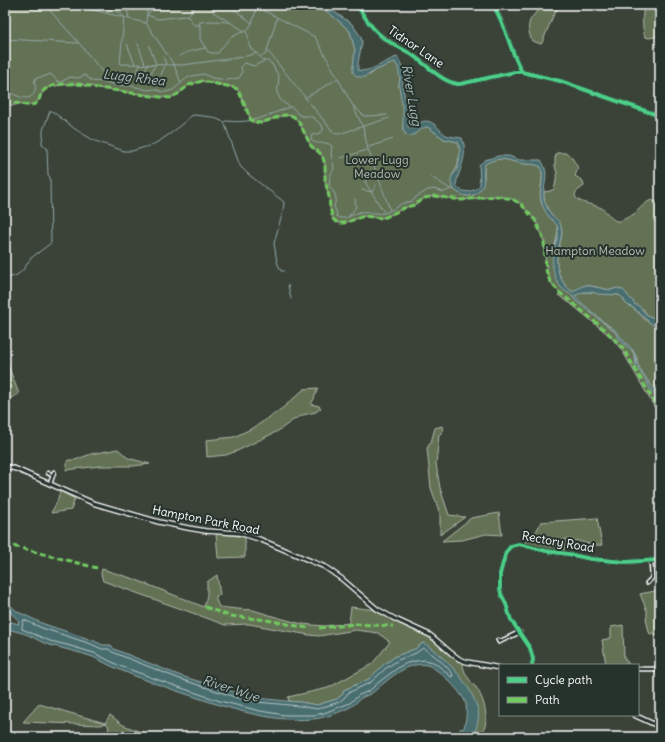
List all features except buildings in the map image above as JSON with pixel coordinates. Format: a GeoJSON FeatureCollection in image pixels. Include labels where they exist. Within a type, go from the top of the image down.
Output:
{"type":"FeatureCollection","features":[{"type":"Feature","properties":{"kind":"main road","name":"Hampton Park Road"},"geometry":{"type":"LineString","coordinates":[[5,466],[93,503],[159,522],[198,530],[239,533],[252,536],[316,562],[334,573],[377,609],[430,635],[459,659],[499,668]]}},
{"type":"Feature","properties":{"kind":"main road"},"geometry":{"type":"LineString","coordinates":[[636,716],[660,727]]}},
{"type":"Feature","properties":{"kind":"street","name":"Tidnor Lane"},"geometry":{"type":"LineString","coordinates":[[356,5],[371,25],[384,38],[409,53],[452,83],[460,84],[515,72],[522,72],[560,81],[660,116]]}},
{"type":"Feature","properties":{"kind":"street"},"geometry":{"type":"LineString","coordinates":[[493,5],[499,15],[522,72]]}},
{"type":"Feature","properties":{"kind":"street"},"geometry":{"type":"LineString","coordinates":[[48,473],[53,474],[50,484]]}},
{"type":"Feature","properties":{"kind":"street","name":"Rectory Road"},"geometry":{"type":"LineString","coordinates":[[532,664],[530,648],[511,620],[501,594],[499,577],[506,552],[511,546],[519,544],[546,551],[591,559],[625,562],[660,560]]}},
{"type":"Feature","properties":{"kind":"street"},"geometry":{"type":"LineString","coordinates":[[647,583],[652,578],[651,561]]}},
{"type":"Feature","properties":{"kind":"street"},"geometry":{"type":"LineString","coordinates":[[499,642],[520,632]]}},
{"type":"Feature","properties":{"kind":"street"},"geometry":{"type":"LineString","coordinates":[[639,669],[660,669]]}},
{"type":"Feature","properties":{"kind":"green space","name":"Lower Lugg Meadow"},"geometry":{"type":"Polygon","coordinates":[[[5,5],[319,5],[350,31],[355,50],[353,68],[370,75],[376,70],[395,62],[398,66],[400,78],[399,86],[404,110],[403,130],[406,135],[415,134],[421,128],[428,127],[444,139],[458,142],[460,154],[457,167],[452,176],[453,189],[463,194],[474,195],[484,179],[485,164],[495,160],[506,159],[541,167],[542,175],[540,197],[542,205],[555,222],[558,230],[554,251],[561,287],[615,332],[620,340],[633,352],[636,365],[660,403],[660,417],[623,352],[611,337],[558,295],[560,293],[552,284],[548,274],[542,235],[535,220],[521,204],[512,199],[496,196],[462,200],[434,196],[425,198],[414,205],[386,217],[381,218],[364,216],[344,223],[338,223],[333,219],[330,208],[323,158],[320,153],[311,146],[299,122],[293,116],[284,115],[261,123],[253,122],[237,89],[202,81],[189,85],[178,94],[170,98],[78,84],[68,84],[49,87],[42,93],[40,99],[35,104],[26,105],[19,103],[16,105],[5,106],[5,5]]]}},
{"type":"Feature","properties":{"kind":"green space"},"geometry":{"type":"Polygon","coordinates":[[[544,5],[560,5],[553,16],[541,44],[532,41],[529,24],[532,17],[544,5]]]}},
{"type":"Feature","properties":{"kind":"green space"},"geometry":{"type":"Polygon","coordinates":[[[644,5],[660,5],[660,36],[649,38],[645,37],[643,30],[644,5]]]}},
{"type":"Feature","properties":{"kind":"green space","name":"Hampton Meadow"},"geometry":{"type":"Polygon","coordinates":[[[557,153],[568,154],[578,168],[575,176],[583,181],[584,186],[576,192],[576,198],[581,202],[597,206],[605,210],[610,217],[615,220],[620,221],[633,215],[644,204],[651,200],[660,206],[660,320],[647,315],[643,309],[634,304],[626,293],[617,288],[611,290],[586,285],[573,292],[568,289],[561,279],[557,257],[562,230],[550,213],[544,195],[544,192],[554,189],[555,186],[557,173],[555,158],[557,153]]]}},
{"type":"Feature","properties":{"kind":"green space"},"geometry":{"type":"Polygon","coordinates":[[[583,292],[619,295],[623,297],[626,303],[646,321],[660,325],[660,336],[658,339],[656,354],[660,361],[660,399],[640,369],[637,363],[637,358],[632,349],[616,331],[596,316],[574,295],[583,292]]]}},
{"type":"Feature","properties":{"kind":"green space"},"geometry":{"type":"Polygon","coordinates":[[[5,357],[19,394],[5,401],[5,357]]]}},
{"type":"Feature","properties":{"kind":"green space"},"geometry":{"type":"Polygon","coordinates":[[[318,388],[311,404],[321,408],[316,412],[303,415],[278,431],[237,451],[226,455],[207,457],[206,440],[234,437],[255,427],[284,407],[304,389],[318,388]]]}},
{"type":"Feature","properties":{"kind":"green space"},"geometry":{"type":"Polygon","coordinates":[[[442,426],[443,431],[439,435],[436,464],[440,488],[449,515],[465,517],[440,535],[440,514],[431,488],[427,448],[431,442],[435,428],[442,426]]]}},
{"type":"Feature","properties":{"kind":"green space"},"geometry":{"type":"Polygon","coordinates":[[[118,449],[128,458],[150,464],[133,466],[100,466],[66,470],[68,460],[75,460],[91,454],[118,449]]]}},
{"type":"Feature","properties":{"kind":"green space"},"geometry":{"type":"Polygon","coordinates":[[[60,491],[75,499],[71,510],[51,513],[57,502],[60,491]]]}},
{"type":"Feature","properties":{"kind":"green space"},"geometry":{"type":"Polygon","coordinates":[[[499,513],[502,535],[486,534],[462,540],[442,541],[471,518],[499,513]]]}},
{"type":"Feature","properties":{"kind":"green space"},"geometry":{"type":"Polygon","coordinates":[[[597,518],[602,545],[594,545],[565,539],[564,551],[548,550],[526,545],[525,542],[537,530],[541,522],[597,518]]]}},
{"type":"Feature","properties":{"kind":"green space"},"geometry":{"type":"Polygon","coordinates":[[[216,533],[245,537],[245,557],[218,558],[216,533]]]}},
{"type":"Feature","properties":{"kind":"green space"},"geometry":{"type":"Polygon","coordinates":[[[102,569],[134,579],[204,607],[207,595],[207,582],[217,575],[220,595],[216,596],[216,600],[219,607],[253,610],[302,624],[324,626],[349,623],[351,607],[375,610],[428,636],[463,663],[465,673],[476,687],[484,705],[486,718],[483,731],[480,737],[473,737],[476,731],[453,668],[439,654],[423,643],[415,649],[396,656],[383,665],[369,679],[344,690],[343,694],[337,699],[317,705],[289,701],[288,697],[328,688],[372,664],[390,642],[378,633],[356,630],[319,636],[249,624],[225,625],[103,581],[101,574],[102,569]]]}},
{"type":"Feature","properties":{"kind":"green space"},"geometry":{"type":"Polygon","coordinates":[[[660,590],[660,634],[655,636],[654,632],[650,634],[649,632],[646,619],[647,611],[640,594],[660,590]]]}},
{"type":"Feature","properties":{"kind":"green space"},"geometry":{"type":"Polygon","coordinates":[[[623,625],[624,658],[629,664],[606,664],[602,640],[611,638],[611,627],[623,625]]]}},
{"type":"Feature","properties":{"kind":"green space"},"geometry":{"type":"Polygon","coordinates":[[[39,704],[105,723],[110,715],[123,725],[151,736],[106,737],[109,727],[106,723],[101,725],[23,722],[39,704]]]}},
{"type":"Feature","properties":{"kind":"water"},"geometry":{"type":"Polygon","coordinates":[[[319,5],[325,5],[352,24],[361,37],[362,42],[358,70],[367,70],[397,57],[402,67],[403,88],[409,129],[421,122],[429,121],[446,135],[462,138],[464,144],[464,156],[456,185],[460,190],[466,192],[471,191],[480,185],[479,165],[485,160],[498,156],[509,156],[519,160],[541,160],[546,174],[544,200],[549,211],[559,222],[561,227],[557,263],[561,279],[568,289],[573,292],[586,285],[611,290],[617,288],[623,290],[634,304],[639,306],[647,315],[660,320],[660,325],[650,323],[635,309],[626,304],[623,298],[619,295],[583,292],[575,295],[577,299],[616,331],[632,349],[640,369],[660,399],[660,403],[636,365],[633,352],[620,340],[615,332],[575,300],[571,294],[558,283],[555,277],[553,265],[553,253],[558,229],[543,207],[541,196],[541,167],[504,159],[493,160],[485,164],[483,186],[476,194],[467,196],[458,193],[452,186],[451,180],[459,163],[460,152],[458,142],[444,139],[428,127],[412,136],[406,134],[403,130],[403,110],[399,86],[400,78],[398,67],[395,62],[376,70],[365,77],[358,77],[353,73],[355,50],[350,31],[328,12],[323,11],[319,5]]]}},
{"type":"Feature","properties":{"kind":"water"},"geometry":{"type":"Polygon","coordinates":[[[5,601],[18,612],[44,624],[103,645],[111,645],[114,649],[181,676],[257,698],[317,705],[337,699],[343,694],[344,690],[369,679],[383,665],[396,656],[415,649],[423,643],[449,664],[467,685],[478,710],[476,727],[473,737],[458,737],[460,729],[464,728],[466,704],[460,694],[443,676],[427,665],[412,666],[404,669],[372,693],[361,698],[344,710],[316,719],[281,719],[248,713],[216,704],[135,676],[93,657],[47,644],[25,634],[5,628],[5,620],[19,624],[18,620],[5,607],[5,601]]]}},
{"type":"Feature","properties":{"kind":"waterway"},"geometry":{"type":"LineString","coordinates":[[45,5],[79,43],[112,84]]}},
{"type":"Feature","properties":{"kind":"waterway"},"geometry":{"type":"LineString","coordinates":[[73,5],[146,23]]}},
{"type":"Feature","properties":{"kind":"waterway"},"geometry":{"type":"LineString","coordinates":[[111,5],[124,17],[120,64],[182,65],[243,57],[257,53]]}},
{"type":"Feature","properties":{"kind":"waterway"},"geometry":{"type":"LineString","coordinates":[[126,5],[129,18]]}},
{"type":"Feature","properties":{"kind":"waterway"},"geometry":{"type":"LineString","coordinates":[[142,5],[147,12],[146,23],[174,65],[181,83]]}},
{"type":"Feature","properties":{"kind":"waterway"},"geometry":{"type":"LineString","coordinates":[[147,12],[149,5]]}},
{"type":"Feature","properties":{"kind":"waterway"},"geometry":{"type":"LineString","coordinates":[[157,5],[147,15],[158,19],[185,16],[190,18],[194,25],[200,25]]}},
{"type":"Feature","properties":{"kind":"waterway"},"geometry":{"type":"LineString","coordinates":[[188,16],[196,5]]}},
{"type":"Feature","properties":{"kind":"waterway"},"geometry":{"type":"LineString","coordinates":[[228,5],[252,23]]}},
{"type":"Feature","properties":{"kind":"waterway"},"geometry":{"type":"LineString","coordinates":[[230,22],[200,22],[200,39],[208,52],[218,53],[226,42],[232,37],[248,30],[257,7],[255,5]]}},
{"type":"Feature","properties":{"kind":"waterway"},"geometry":{"type":"LineString","coordinates":[[257,5],[257,7],[315,37],[363,127],[368,149],[390,210]]}},
{"type":"Feature","properties":{"kind":"waterway"},"geometry":{"type":"LineString","coordinates":[[213,12],[246,32],[250,47],[264,61]]}},
{"type":"Feature","properties":{"kind":"waterway"},"geometry":{"type":"LineString","coordinates":[[261,56],[266,54],[277,18]]}},
{"type":"Feature","properties":{"kind":"waterway"},"geometry":{"type":"LineString","coordinates":[[5,39],[78,43]]}},
{"type":"Feature","properties":{"kind":"waterway"},"geometry":{"type":"LineString","coordinates":[[127,44],[135,64]]}},
{"type":"Feature","properties":{"kind":"waterway"},"geometry":{"type":"LineString","coordinates":[[138,44],[145,64]]}},
{"type":"Feature","properties":{"kind":"waterway"},"geometry":{"type":"LineString","coordinates":[[149,46],[156,64]]}},
{"type":"Feature","properties":{"kind":"waterway"},"geometry":{"type":"LineString","coordinates":[[179,56],[187,52],[205,48]]}},
{"type":"Feature","properties":{"kind":"waterway"},"geometry":{"type":"LineString","coordinates":[[267,50],[334,133],[339,134],[389,118]]}},
{"type":"Feature","properties":{"kind":"waterway"},"geometry":{"type":"LineString","coordinates":[[163,57],[166,64]]}},
{"type":"Feature","properties":{"kind":"waterway","name":"Lugg Rhea"},"geometry":{"type":"LineString","coordinates":[[5,89],[17,96],[26,98],[30,97],[33,95],[35,90],[34,82],[36,78],[50,74],[57,81],[61,82],[70,77],[78,78],[85,75],[92,81],[132,86],[148,90],[154,89],[166,92],[173,90],[187,78],[192,76],[204,74],[212,78],[227,80],[239,78],[242,72],[241,67],[243,64],[245,63],[254,66],[264,61],[268,61],[272,64],[279,77],[277,93],[281,101],[294,109],[298,114],[314,118],[323,127],[321,133],[312,135],[312,141],[327,143],[332,146],[331,154],[334,168],[330,176],[329,185],[336,198],[334,207],[337,213],[336,216],[339,218],[345,218],[360,212],[384,213],[402,203],[413,201],[416,197],[428,190],[434,189],[443,192],[452,189]]}},
{"type":"Feature","properties":{"kind":"waterway"},"geometry":{"type":"LineString","coordinates":[[143,74],[148,64]]}},
{"type":"Feature","properties":{"kind":"waterway"},"geometry":{"type":"LineString","coordinates":[[136,73],[140,65]]}},
{"type":"Feature","properties":{"kind":"waterway"},"geometry":{"type":"LineString","coordinates":[[150,75],[155,65]]}},
{"type":"Feature","properties":{"kind":"waterway"},"geometry":{"type":"LineString","coordinates":[[161,75],[165,66]]}},
{"type":"Feature","properties":{"kind":"waterway"},"geometry":{"type":"LineString","coordinates":[[305,98],[337,79]]}},
{"type":"Feature","properties":{"kind":"waterway"},"geometry":{"type":"LineString","coordinates":[[354,106],[364,116],[387,115]]}},
{"type":"Feature","properties":{"kind":"waterway"},"geometry":{"type":"LineString","coordinates":[[5,279],[17,275],[23,270],[31,258],[51,243],[50,177],[48,175],[47,148],[42,144],[43,130],[50,111],[93,140],[124,151],[132,151],[152,145],[161,140],[194,115],[212,117],[224,122],[235,122],[252,120],[290,107]]}},
{"type":"Feature","properties":{"kind":"waterway"},"geometry":{"type":"LineString","coordinates":[[224,122],[240,166],[284,202],[274,243],[277,262],[281,271],[284,271]]}},
{"type":"Feature","properties":{"kind":"waterway"},"geometry":{"type":"LineString","coordinates":[[369,147],[393,139]]}},
{"type":"Feature","properties":{"kind":"waterway"},"geometry":{"type":"LineString","coordinates":[[341,158],[367,150]]}},
{"type":"Feature","properties":{"kind":"waterway"},"geometry":{"type":"LineString","coordinates":[[370,176],[365,182],[384,212]]}},
{"type":"Feature","properties":{"kind":"waterway"},"geometry":{"type":"LineString","coordinates":[[430,176],[450,189]]}},
{"type":"Feature","properties":{"kind":"waterway"},"geometry":{"type":"LineString","coordinates":[[362,190],[372,192],[376,185]]}},
{"type":"Feature","properties":{"kind":"waterway"},"geometry":{"type":"LineString","coordinates":[[349,216],[356,207],[355,199]]}},
{"type":"Feature","properties":{"kind":"waterway"},"geometry":{"type":"LineString","coordinates":[[288,285],[291,299]]}},
{"type":"Feature","properties":{"kind":"marked path"},"geometry":{"type":"LineString","coordinates":[[5,101],[32,105],[38,102],[41,94],[46,89],[58,85],[74,84],[170,98],[178,94],[189,85],[202,81],[237,89],[253,122],[261,123],[284,115],[293,116],[299,122],[311,146],[320,153],[323,158],[330,208],[333,219],[338,223],[344,223],[364,216],[381,218],[386,217],[414,205],[425,198],[434,196],[462,200],[496,196],[512,199],[521,204],[535,220],[544,242],[546,270],[552,284],[560,293],[604,329],[623,348],[660,412]]}},
{"type":"Feature","properties":{"kind":"marked path"},"geometry":{"type":"LineString","coordinates":[[5,544],[97,568]]}},
{"type":"Feature","properties":{"kind":"marked path"},"geometry":{"type":"LineString","coordinates":[[205,607],[230,616],[267,620],[308,628]]}},
{"type":"Feature","properties":{"kind":"marked path"},"geometry":{"type":"LineString","coordinates":[[319,628],[356,624],[393,626]]}},
{"type":"Feature","properties":{"kind":"cycle path"},"geometry":{"type":"LineString","coordinates":[[357,5],[370,24],[383,37],[411,54],[447,81],[460,84],[515,72],[522,72],[560,81],[660,116]]}},
{"type":"Feature","properties":{"kind":"cycle path"},"geometry":{"type":"LineString","coordinates":[[493,5],[522,72]]}},
{"type":"Feature","properties":{"kind":"cycle path"},"geometry":{"type":"LineString","coordinates":[[532,664],[533,659],[530,648],[511,620],[501,594],[500,574],[506,552],[511,546],[519,544],[546,551],[591,559],[625,562],[660,560]]}},
{"type":"Feature","properties":{"kind":"water label","name":"River Lugg"},"geometry":{"type":"Point","coordinates":[412,95]}},
{"type":"Feature","properties":{"kind":"water label","name":"River Wye"},"geometry":{"type":"Point","coordinates":[231,688]}}]}
